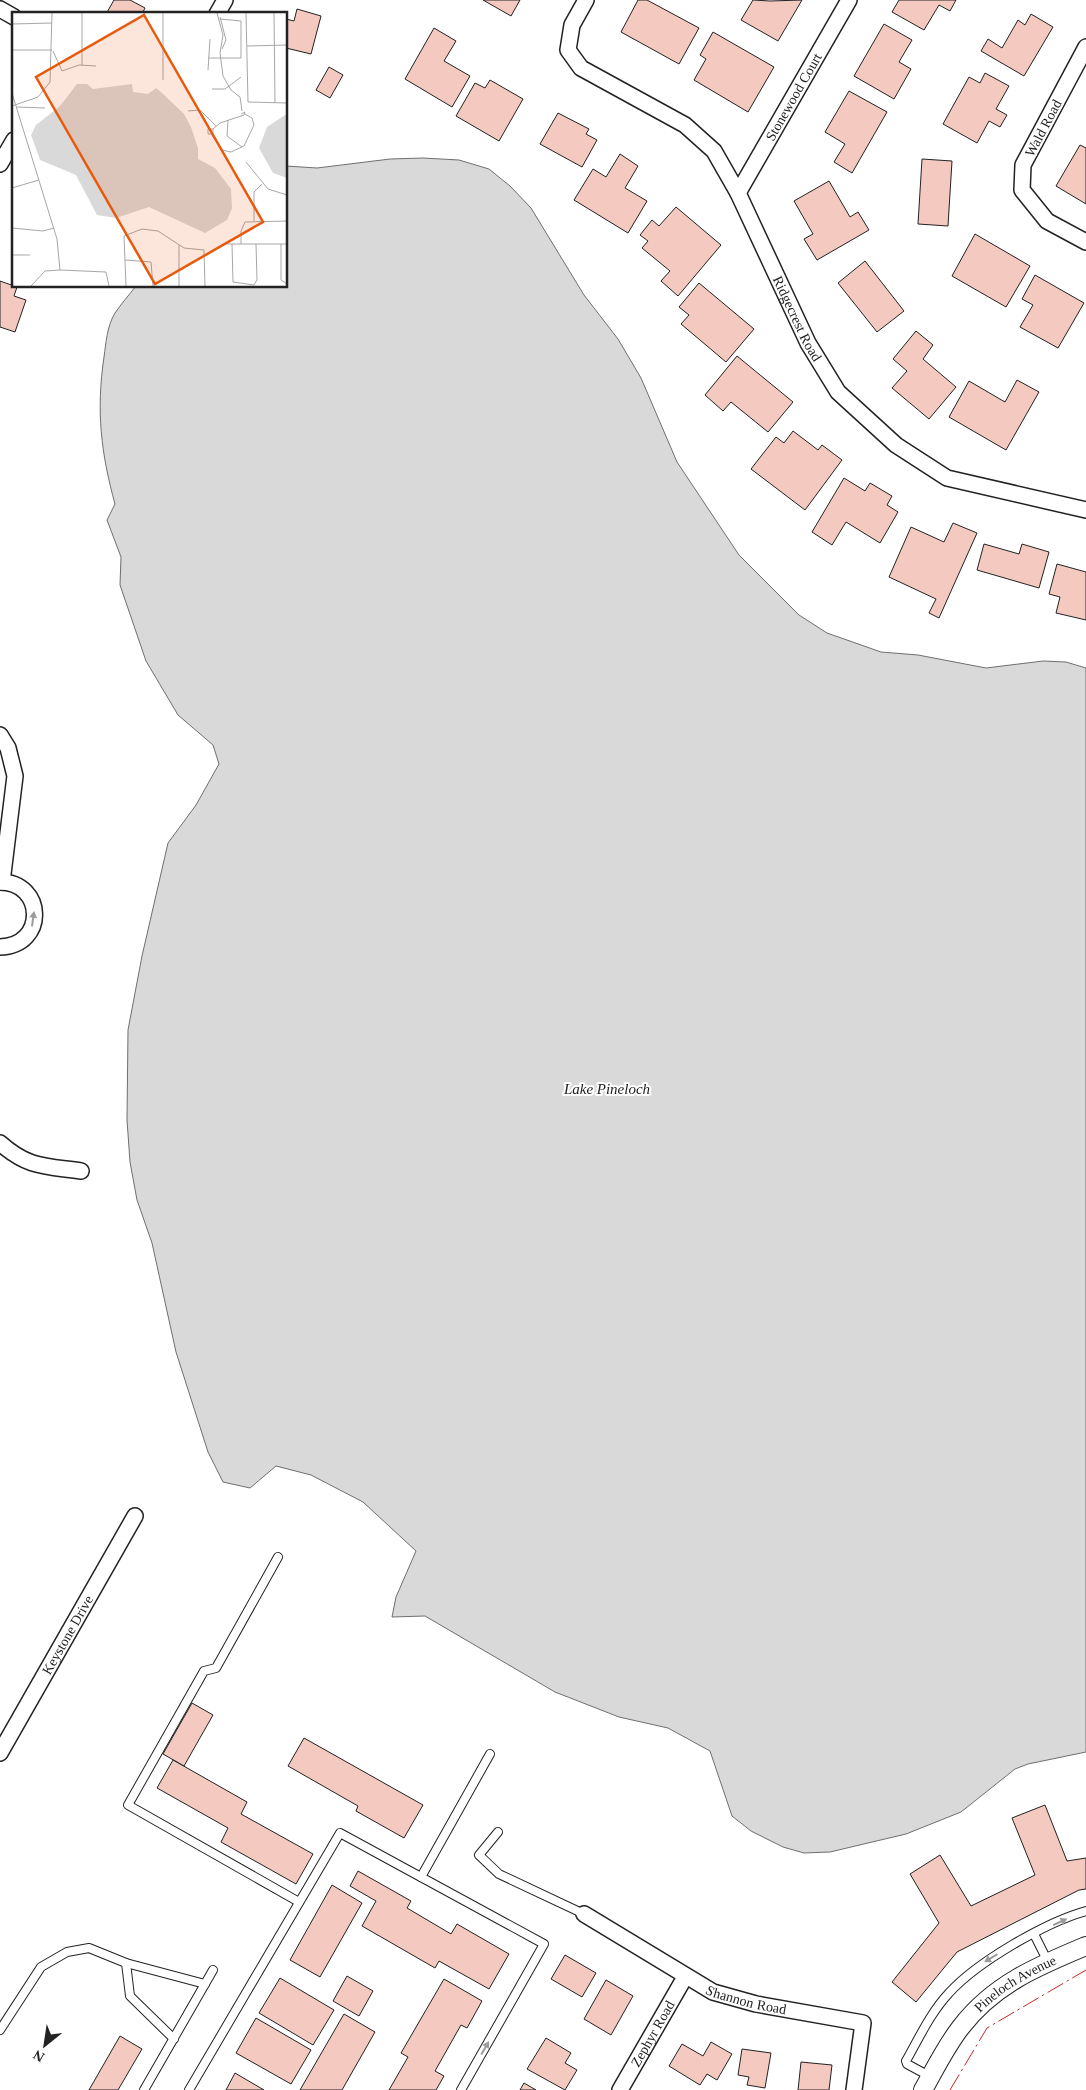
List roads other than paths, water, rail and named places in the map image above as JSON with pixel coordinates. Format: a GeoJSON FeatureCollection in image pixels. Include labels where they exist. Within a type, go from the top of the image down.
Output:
{"type":"FeatureCollection","features":[{"type":"Feature","properties":{"kind":"street"},"geometry":{"type":"LineString","coordinates":[[218,12],[225,0]]}},
{"type":"Feature","properties":{"kind":"street","name":"Ridgecrest Road"},"geometry":{"type":"LineString","coordinates":[[586,0],[572,25],[568,50],[581,68],[685,125],[714,151],[738,194],[808,343],[838,392],[896,445],[947,478],[1086,510]]}},
{"type":"Feature","properties":{"kind":"street","name":"Stonewood Court"},"geometry":{"type":"LineString","coordinates":[[738,194],[848,0]]}},
{"type":"Feature","properties":{"kind":"street"},"geometry":{"type":"LineString","coordinates":[[0,9],[12,16]]}},
{"type":"Feature","properties":{"kind":"street","name":"Wald Road"},"geometry":{"type":"LineString","coordinates":[[1086,48],[1023,165],[1022,190],[1047,220],[1086,242]]}},
{"type":"Feature","properties":{"kind":"street"},"geometry":{"type":"LineString","coordinates":[[0,164],[12,143]]}},
{"type":"Feature","properties":{"kind":"street"},"geometry":{"type":"LineString","coordinates":[[0,735],[8,748],[15,776],[1,882],[16,885],[26,892],[33,903],[35,915],[34,925],[28,935],[20,942],[9,947],[0,947]]}},
{"type":"Feature","properties":{"kind":"street"},"geometry":{"type":"LineString","coordinates":[[0,1143],[13,1155],[27,1163],[81,1171]]}},
{"type":"Feature","properties":{"kind":"street","name":"Keystone Drive"},"geometry":{"type":"LineString","coordinates":[[0,1753],[135,1516]]}},
{"type":"Feature","properties":{"kind":"street","name":"Shannon Road"},"geometry":{"type":"LineString","coordinates":[[584,1914],[685,1977],[713,1992],[756,2004],[862,2023],[854,2090]]}},
{"type":"Feature","properties":{"kind":"street","name":"Pineloch Avenue"},"geometry":{"type":"LineString","coordinates":[[927,2083],[954,2036],[977,2008],[999,1988],[1022,1974],[1086,1946]]}},
{"type":"Feature","properties":{"kind":"street","name":"Zephyr Road"},"geometry":{"type":"LineString","coordinates":[[620,2090],[685,1977]]}},
{"type":"Feature","properties":{"kind":"lane"},"geometry":{"type":"LineString","coordinates":[[278,1557],[216,1668],[204,1671],[128,1805],[299,1902]]}},
{"type":"Feature","properties":{"kind":"lane"},"geometry":{"type":"LineString","coordinates":[[422,1877],[490,1754]]}},
{"type":"Feature","properties":{"kind":"lane"},"geometry":{"type":"LineString","coordinates":[[498,1832],[479,1855],[499,1874],[584,1914]]}},
{"type":"Feature","properties":{"kind":"lane"},"geometry":{"type":"LineString","coordinates":[[189,2090],[340,1833],[544,1944],[461,2090]]}},
{"type":"Feature","properties":{"kind":"lane"},"geometry":{"type":"LineString","coordinates":[[927,2083],[907,2064],[906,2060],[948,1993],[978,1966],[1034,1934],[1086,1911]]}},
{"type":"Feature","properties":{"kind":"lane"},"geometry":{"type":"LineString","coordinates":[[1034,1934],[1048,1962]]}},
{"type":"Feature","properties":{"kind":"lane"},"geometry":{"type":"LineString","coordinates":[[0,2030],[41,1967],[67,1952],[89,1948],[126,1963],[205,1984]]}},
{"type":"Feature","properties":{"kind":"lane"},"geometry":{"type":"LineString","coordinates":[[126,1963],[130,1996],[174,2039]]}},
{"type":"Feature","properties":{"kind":"lane"},"geometry":{"type":"LineString","coordinates":[[144,2090],[213,1970]]}},
{"type":"Feature","properties":{"kind":"water","name":"Lake Pineloch"},"geometry":{"type":"Polygon","coordinates":[[[390,159],[459,160],[489,169],[510,186],[531,208],[584,295],[618,339],[641,378],[677,462],[739,555],[799,615],[827,633],[881,652],[918,655],[986,668],[1043,661],[1066,662],[1086,668],[1086,1752],[1028,1764],[1015,1769],[961,1812],[906,1834],[830,1852],[804,1853],[783,1847],[751,1831],[732,1816],[710,1751],[668,1728],[619,1717],[555,1692],[425,1616],[392,1617],[396,1597],[416,1551],[363,1502],[311,1475],[276,1466],[250,1488],[223,1482],[208,1452],[176,1352],[152,1243],[137,1200],[130,1162],[127,1120],[128,1030],[142,956],[168,843],[196,805],[219,764],[213,745],[178,715],[146,661],[120,585],[121,557],[107,520],[115,504],[103,449],[100,414],[100,396],[107,335],[115,313],[134,288],[288,288],[288,166],[317,168],[390,159]]]}}]}
